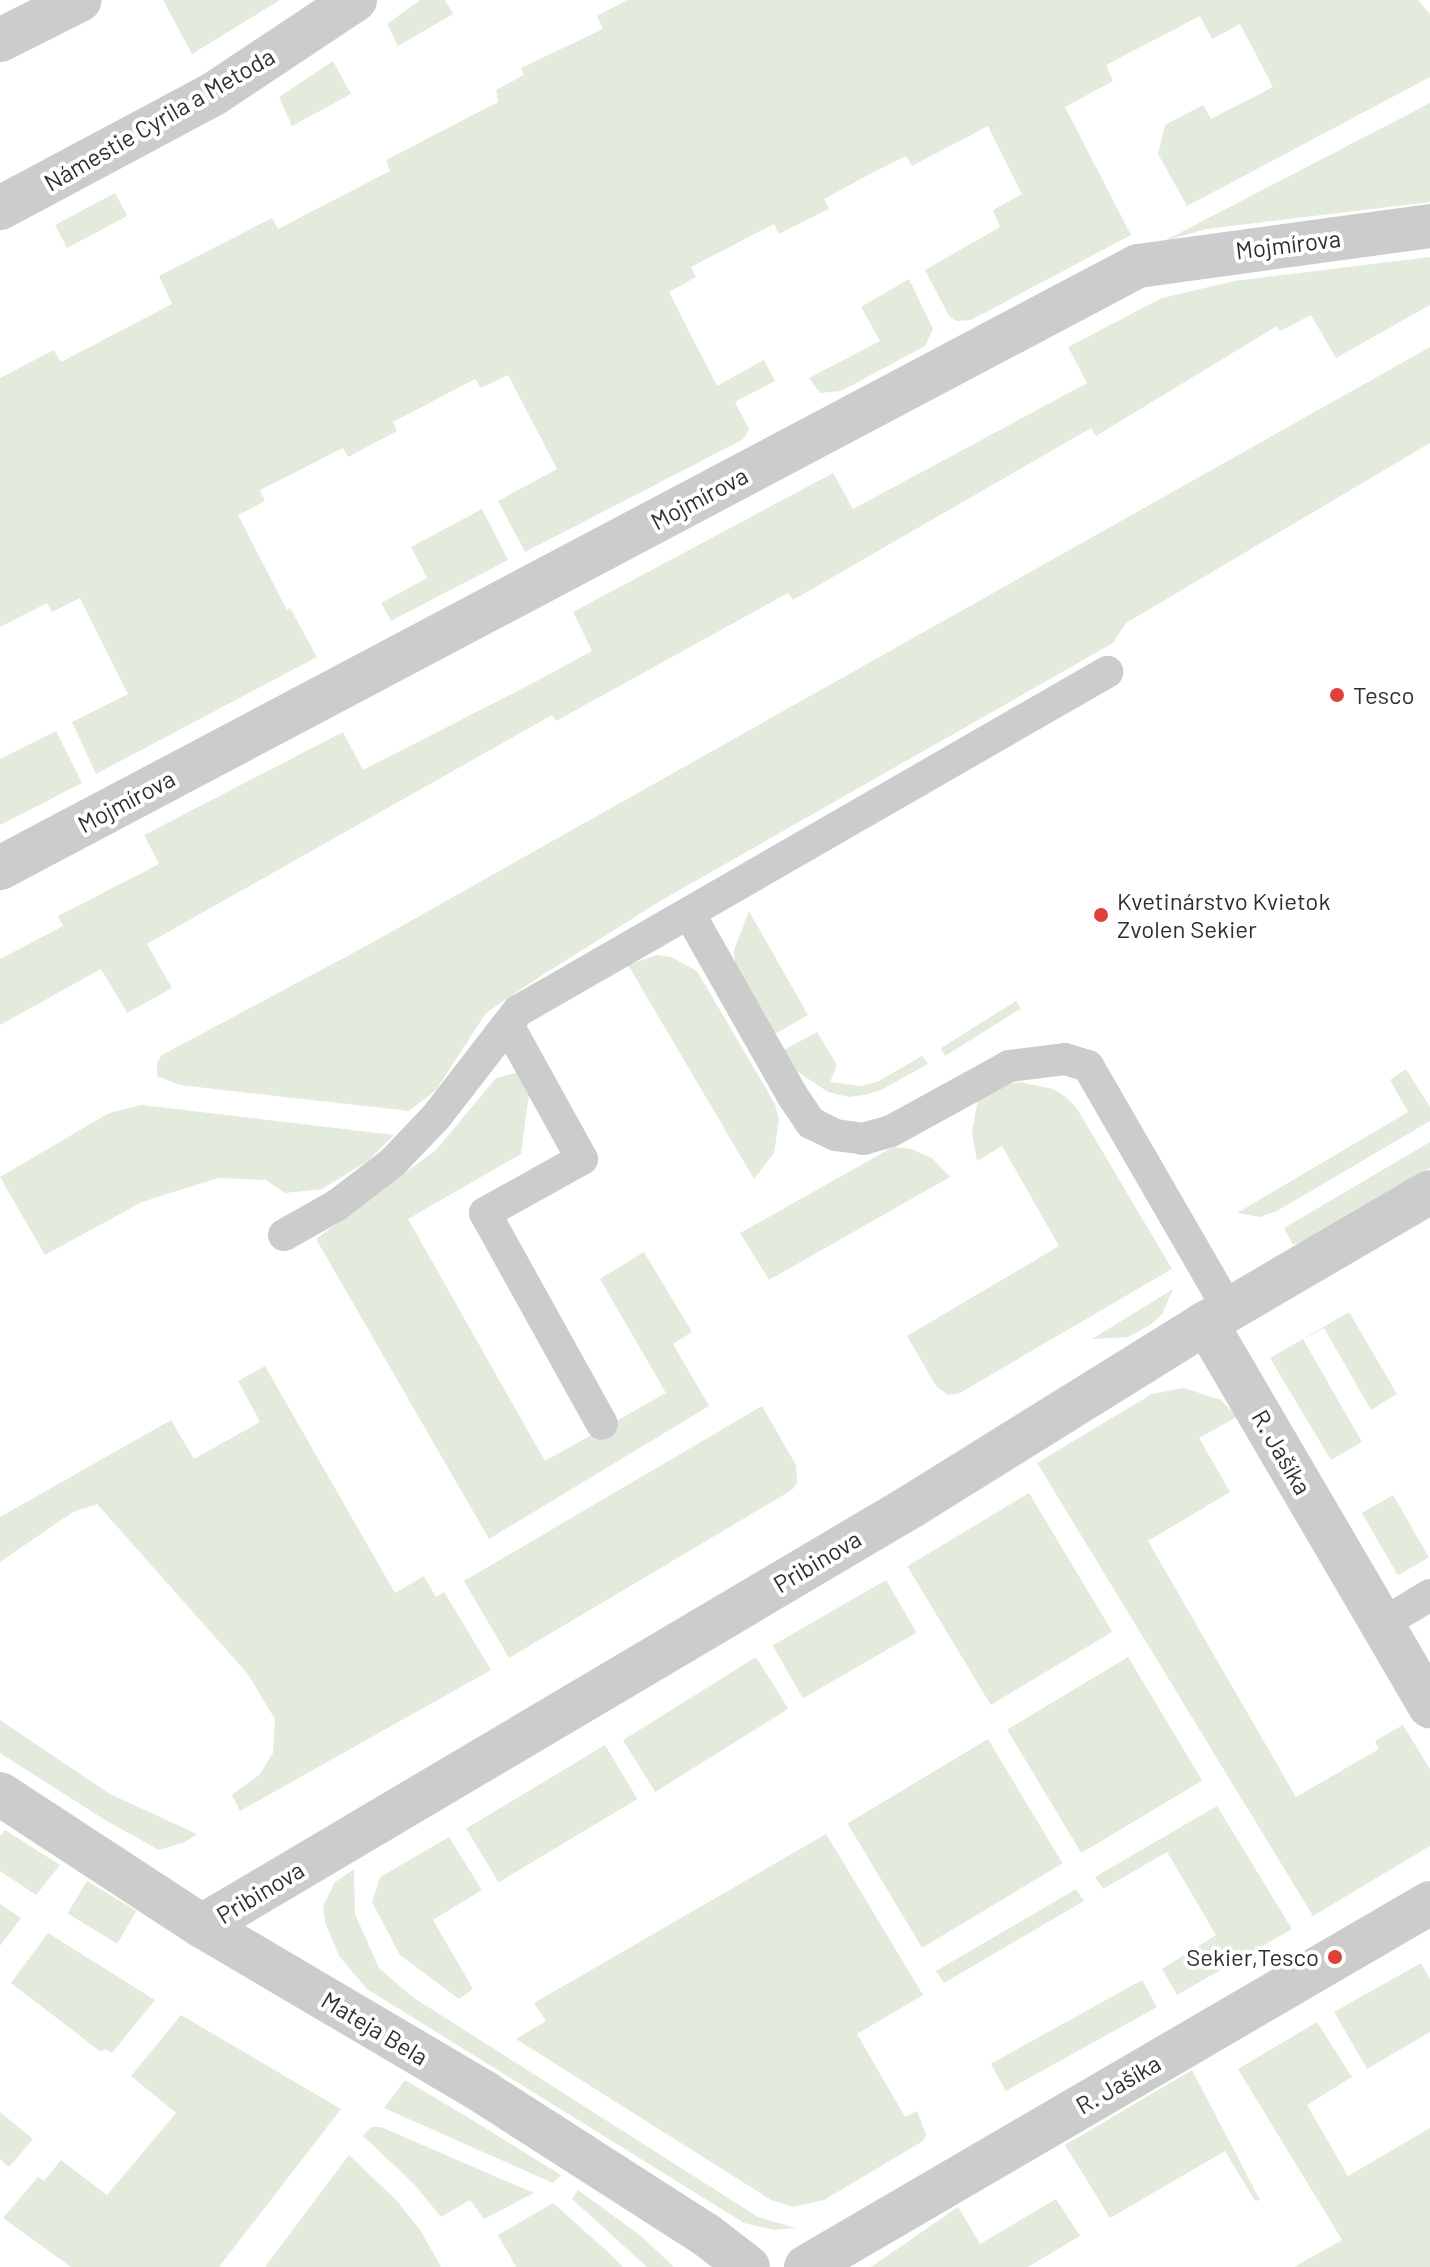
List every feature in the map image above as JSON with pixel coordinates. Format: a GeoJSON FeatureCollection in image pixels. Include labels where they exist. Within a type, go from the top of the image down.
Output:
{"type":"FeatureCollection","features":[{"type":"Feature","properties":{"kind":"street"},"geometry":{"type":"LineString","coordinates":[[0,40],[80,0]]}},
{"type":"Feature","properties":{"kind":"street","name":"Námestie Cyrila a Metoda"},"geometry":{"type":"LineString","coordinates":[[0,208],[215,93],[355,0]]}},
{"type":"Feature","properties":{"kind":"street","name":"Mojmírova"},"geometry":{"type":"LineString","coordinates":[[0,868],[1138,266],[1430,226]]}},
{"type":"Feature","properties":{"kind":"street","name":"Pribinova"},"geometry":{"type":"LineString","coordinates":[[202,1926],[896,1515],[1218,1316],[1430,1192]]}},
{"type":"Feature","properties":{"kind":"street","name":"R. Jašíka"},"geometry":{"type":"LineString","coordinates":[[1218,1316],[1382,1624],[1430,1706]]}},
{"type":"Feature","properties":{"kind":"street","name":"Mateja Bela"},"geometry":{"type":"LineString","coordinates":[[0,1794],[202,1926],[485,2093],[705,2234],[748,2267]]}},
{"type":"Feature","properties":{"kind":"street","name":"R. Jašíka"},"geometry":{"type":"LineString","coordinates":[[806,2267],[1430,1903]]}},
{"type":"Feature","properties":{"kind":"lane"},"geometry":{"type":"LineString","coordinates":[[284,1235],[337,1205],[392,1163],[436,1117],[518,1011],[1107,672]]}},
{"type":"Feature","properties":{"kind":"lane"},"geometry":{"type":"LineString","coordinates":[[689,913],[792,1095],[811,1123],[836,1135],[863,1139],[891,1131],[1009,1066],[1065,1059],[1088,1066],[1218,1316]]}},
{"type":"Feature","properties":{"kind":"lane"},"geometry":{"type":"LineString","coordinates":[[508,1025],[582,1159],[485,1213],[602,1424]]}},
{"type":"Feature","properties":{"kind":"lane"},"geometry":{"type":"LineString","coordinates":[[1382,1624],[1430,1595]]}},
{"type":"Feature","properties":{"kind":"shaded area"},"geometry":{"type":"Polygon","coordinates":[[[163,0],[280,0],[192,54],[163,0]]]}},
{"type":"Feature","properties":{"kind":"shaded area"},"geometry":{"type":"Polygon","coordinates":[[[420,0],[445,0],[453,14],[398,46],[387,24],[420,0]]]}},
{"type":"Feature","properties":{"kind":"shaded area"},"geometry":{"type":"Polygon","coordinates":[[[627,0],[1418,0],[1430,14],[1430,77],[1187,206],[1158,154],[1165,125],[1203,105],[1211,119],[1273,87],[1240,24],[1212,39],[1200,16],[1106,65],[1113,81],[1065,107],[1131,235],[971,320],[956,321],[949,316],[925,270],[1000,227],[993,210],[1022,194],[988,126],[912,166],[906,156],[824,199],[829,209],[779,234],[774,224],[691,267],[696,277],[669,292],[717,386],[764,360],[775,381],[735,402],[749,429],[747,434],[742,440],[525,552],[498,501],[557,469],[508,375],[481,388],[475,379],[393,422],[397,431],[348,457],[343,448],[260,490],[265,501],[238,515],[287,610],[290,608],[317,657],[96,774],[72,722],[128,694],[80,598],[52,612],[47,603],[0,627],[0,378],[54,350],[61,362],[172,304],[159,276],[272,218],[278,229],[390,171],[386,160],[498,102],[496,90],[524,75],[521,68],[603,29],[597,16],[627,0]]]}},
{"type":"Feature","properties":{"kind":"shaded area"},"geometry":{"type":"Polygon","coordinates":[[[333,61],[351,94],[292,126],[279,97],[333,61]]]}},
{"type":"Feature","properties":{"kind":"shaded area"},"geometry":{"type":"Polygon","coordinates":[[[1430,103],[1430,202],[1206,229],[1162,242],[1430,103]]]}},
{"type":"Feature","properties":{"kind":"shaded area"},"geometry":{"type":"Polygon","coordinates":[[[115,193],[127,216],[67,248],[55,225],[115,193]]]}},
{"type":"Feature","properties":{"kind":"shaded area"},"geometry":{"type":"Polygon","coordinates":[[[1430,257],[1430,305],[1336,358],[1311,315],[1280,331],[1277,326],[1096,436],[1091,428],[793,600],[788,593],[556,721],[552,715],[147,944],[172,988],[127,1013],[101,969],[0,1025],[0,959],[63,926],[58,916],[159,864],[144,835],[343,732],[363,770],[535,682],[592,651],[573,612],[833,473],[853,509],[1087,383],[1068,347],[1162,298],[1234,281],[1430,257]]]}},
{"type":"Feature","properties":{"kind":"shaded area"},"geometry":{"type":"Polygon","coordinates":[[[909,279],[933,329],[925,346],[841,391],[820,393],[809,378],[880,341],[861,307],[909,279]]]}},
{"type":"Feature","properties":{"kind":"shaded area"},"geometry":{"type":"Polygon","coordinates":[[[1430,347],[1430,443],[1126,623],[1113,643],[662,900],[541,976],[486,1013],[436,1090],[409,1111],[180,1085],[157,1076],[157,1062],[162,1055],[366,946],[1430,347]]]}},
{"type":"Feature","properties":{"kind":"shaded area"},"geometry":{"type":"Polygon","coordinates":[[[482,509],[508,560],[391,621],[381,603],[427,578],[411,547],[482,509]]]}},
{"type":"Feature","properties":{"kind":"shaded area"},"geometry":{"type":"Polygon","coordinates":[[[56,731],[82,783],[0,825],[0,759],[56,731]]]}},
{"type":"Feature","properties":{"kind":"shaded area"},"geometry":{"type":"Polygon","coordinates":[[[749,911],[808,1015],[773,1035],[735,964],[734,950],[749,911]]]}},
{"type":"Feature","properties":{"kind":"shaded area"},"geometry":{"type":"Polygon","coordinates":[[[657,955],[671,957],[697,971],[775,1104],[779,1120],[774,1153],[754,1179],[628,965],[657,955]]]}},
{"type":"Feature","properties":{"kind":"shaded area"},"geometry":{"type":"Polygon","coordinates":[[[1016,1001],[1021,1009],[945,1056],[941,1048],[1016,1001]]]}},
{"type":"Feature","properties":{"kind":"shaded area"},"geometry":{"type":"Polygon","coordinates":[[[817,1032],[837,1065],[830,1082],[861,1086],[877,1082],[922,1056],[928,1064],[881,1090],[864,1095],[849,1097],[828,1092],[795,1070],[782,1051],[817,1032]]]}},
{"type":"Feature","properties":{"kind":"shaded area"},"geometry":{"type":"Polygon","coordinates":[[[1406,1069],[1430,1107],[1430,1121],[1277,1211],[1260,1217],[1237,1213],[1408,1112],[1390,1080],[1406,1069]]]}},
{"type":"Feature","properties":{"kind":"shaded area"},"geometry":{"type":"Polygon","coordinates":[[[516,1073],[530,1086],[521,1154],[408,1219],[545,1461],[666,1393],[600,1279],[644,1252],[692,1332],[673,1344],[709,1406],[489,1539],[316,1239],[436,1150],[496,1078],[516,1073]]]}},
{"type":"Feature","properties":{"kind":"shaded area"},"geometry":{"type":"Polygon","coordinates":[[[1020,1082],[1053,1089],[1078,1110],[1172,1269],[958,1394],[948,1395],[936,1386],[907,1336],[1059,1246],[1002,1146],[977,1161],[972,1133],[978,1098],[998,1086],[1020,1082]]]}},
{"type":"Feature","properties":{"kind":"shaded area"},"geometry":{"type":"Polygon","coordinates":[[[142,1105],[394,1135],[368,1161],[322,1189],[285,1193],[266,1180],[218,1178],[142,1202],[45,1255],[0,1177],[109,1113],[142,1105]]]}},
{"type":"Feature","properties":{"kind":"shaded area"},"geometry":{"type":"Polygon","coordinates":[[[1430,1142],[1430,1168],[1318,1235],[1293,1245],[1284,1228],[1430,1142]]]}},
{"type":"Feature","properties":{"kind":"shaded area"},"geometry":{"type":"Polygon","coordinates":[[[893,1147],[911,1149],[932,1158],[950,1177],[769,1280],[740,1233],[893,1147]]]}},
{"type":"Feature","properties":{"kind":"shaded area"},"geometry":{"type":"Polygon","coordinates":[[[1173,1289],[1162,1314],[1152,1324],[1128,1337],[1092,1339],[1173,1289]]]}},
{"type":"Feature","properties":{"kind":"shaded area"},"geometry":{"type":"Polygon","coordinates":[[[1349,1312],[1397,1394],[1371,1410],[1324,1328],[1303,1339],[1362,1442],[1331,1460],[1270,1358],[1349,1312]]]}},
{"type":"Feature","properties":{"kind":"shaded area"},"geometry":{"type":"Polygon","coordinates":[[[265,1366],[395,1593],[424,1576],[436,1597],[444,1592],[491,1670],[240,1811],[232,1795],[259,1775],[273,1753],[275,1719],[247,1673],[97,1504],[73,1512],[0,1562],[0,1517],[171,1420],[194,1459],[260,1422],[238,1381],[265,1366]]]}},
{"type":"Feature","properties":{"kind":"shaded area"},"geometry":{"type":"Polygon","coordinates":[[[1184,1388],[1221,1400],[1237,1417],[1199,1438],[1230,1492],[1148,1541],[1296,1797],[1379,1749],[1375,1741],[1403,1725],[1430,1769],[1430,1846],[1313,1916],[1037,1463],[1152,1394],[1184,1388]]]}},
{"type":"Feature","properties":{"kind":"shaded area"},"geometry":{"type":"Polygon","coordinates":[[[762,1406],[796,1465],[797,1483],[792,1490],[509,1658],[464,1581],[762,1406]]]}},
{"type":"Feature","properties":{"kind":"shaded area"},"geometry":{"type":"Polygon","coordinates":[[[1029,1493],[1112,1632],[991,1705],[907,1566],[1029,1493]]]}},
{"type":"Feature","properties":{"kind":"shaded area"},"geometry":{"type":"Polygon","coordinates":[[[1393,1495],[1429,1557],[1398,1575],[1362,1513],[1393,1495]]]}},
{"type":"Feature","properties":{"kind":"shaded area"},"geometry":{"type":"Polygon","coordinates":[[[886,1580],[916,1633],[803,1698],[773,1646],[886,1580]]]}},
{"type":"Feature","properties":{"kind":"shaded area"},"geometry":{"type":"Polygon","coordinates":[[[756,1657],[788,1709],[655,1792],[623,1740],[756,1657]]]}},
{"type":"Feature","properties":{"kind":"shaded area"},"geometry":{"type":"Polygon","coordinates":[[[1128,1657],[1202,1780],[1081,1853],[1007,1730],[1128,1657]]]}},
{"type":"Feature","properties":{"kind":"shaded area"},"geometry":{"type":"Polygon","coordinates":[[[0,1720],[110,1794],[197,1834],[185,1842],[159,1850],[105,1820],[0,1753],[0,1720]]]}},
{"type":"Feature","properties":{"kind":"shaded area"},"geometry":{"type":"Polygon","coordinates":[[[988,1739],[1063,1863],[922,1948],[847,1823],[988,1739]]]}},
{"type":"Feature","properties":{"kind":"shaded area"},"geometry":{"type":"Polygon","coordinates":[[[605,1745],[637,1799],[499,1882],[466,1828],[605,1745]]]}},
{"type":"Feature","properties":{"kind":"shaded area"},"geometry":{"type":"Polygon","coordinates":[[[1217,1806],[1292,1929],[1177,1995],[1162,1969],[1216,1935],[1167,1852],[1103,1889],[1095,1877],[1217,1806]]]}},
{"type":"Feature","properties":{"kind":"shaded area"},"geometry":{"type":"Polygon","coordinates":[[[5,1830],[60,1865],[36,1895],[0,1871],[0,1836],[5,1830]]]}},
{"type":"Feature","properties":{"kind":"shaded area"},"geometry":{"type":"Polygon","coordinates":[[[826,1834],[923,1995],[857,2034],[905,2117],[917,2111],[926,2135],[923,2141],[824,2200],[793,2207],[771,2200],[516,2039],[546,2021],[534,2003],[826,1834]]]}},
{"type":"Feature","properties":{"kind":"shaded area"},"geometry":{"type":"Polygon","coordinates":[[[449,1837],[482,1890],[433,1920],[473,1989],[459,1999],[400,1955],[372,1902],[380,1877],[449,1837]]]}},
{"type":"Feature","properties":{"kind":"shaded area"},"geometry":{"type":"Polygon","coordinates":[[[354,1869],[355,1914],[379,1968],[411,1996],[758,2217],[796,2228],[774,2230],[744,2223],[367,1989],[339,1956],[325,1922],[323,1907],[334,1883],[354,1869]]]}},
{"type":"Feature","properties":{"kind":"shaded area"},"geometry":{"type":"Polygon","coordinates":[[[87,1881],[137,1911],[117,1943],[67,1914],[87,1881]]]}},
{"type":"Feature","properties":{"kind":"shaded area"},"geometry":{"type":"Polygon","coordinates":[[[1076,1889],[1084,1901],[944,1983],[936,1971],[1076,1889]]]}},
{"type":"Feature","properties":{"kind":"shaded area"},"geometry":{"type":"Polygon","coordinates":[[[0,1904],[21,1918],[0,1946],[0,1904]]]}},
{"type":"Feature","properties":{"kind":"shaded area"},"geometry":{"type":"Polygon","coordinates":[[[48,1933],[155,2000],[112,2053],[105,2049],[101,2052],[11,1983],[48,1933]]]}},
{"type":"Feature","properties":{"kind":"shaded area"},"geometry":{"type":"Polygon","coordinates":[[[1421,1963],[1430,1979],[1430,2032],[1367,2069],[1334,2012],[1421,1963]]]}},
{"type":"Feature","properties":{"kind":"shaded area"},"geometry":{"type":"Polygon","coordinates":[[[1142,1980],[1157,2007],[1006,2091],[991,2064],[1142,1980]]]}},
{"type":"Feature","properties":{"kind":"shaded area"},"geometry":{"type":"Polygon","coordinates":[[[181,2015],[341,2109],[219,2267],[71,2267],[3,2218],[38,2177],[44,2181],[61,2160],[107,2195],[176,2113],[131,2076],[181,2015]]]}},
{"type":"Feature","properties":{"kind":"shaded area"},"geometry":{"type":"Polygon","coordinates":[[[1317,2022],[1352,2077],[1307,2105],[1348,2176],[1430,2128],[1430,2267],[1294,2267],[1342,2240],[1238,2069],[1317,2022]]]}},
{"type":"Feature","properties":{"kind":"shaded area"},"geometry":{"type":"Polygon","coordinates":[[[1192,2070],[1260,2200],[1255,2201],[1225,2151],[1110,2218],[1065,2145],[1192,2070]]]}},
{"type":"Feature","properties":{"kind":"shaded area"},"geometry":{"type":"Polygon","coordinates":[[[405,2080],[561,2175],[553,2183],[384,2108],[405,2080]]]}},
{"type":"Feature","properties":{"kind":"shaded area"},"geometry":{"type":"Polygon","coordinates":[[[0,2112],[33,2139],[9,2167],[0,2159],[0,2112]]]}},
{"type":"Feature","properties":{"kind":"shaded area"},"geometry":{"type":"Polygon","coordinates":[[[371,2127],[381,2127],[534,2193],[484,2219],[470,2200],[441,2217],[414,2184],[363,2136],[371,2127]]]}},
{"type":"Feature","properties":{"kind":"shaded area"},"geometry":{"type":"Polygon","coordinates":[[[349,2155],[397,2201],[421,2231],[441,2267],[265,2267],[349,2155]]]}},
{"type":"Feature","properties":{"kind":"shaded area"},"geometry":{"type":"Polygon","coordinates":[[[578,2190],[641,2236],[674,2267],[647,2267],[572,2199],[578,2190]]]}},
{"type":"Feature","properties":{"kind":"shaded area"},"geometry":{"type":"Polygon","coordinates":[[[1056,2199],[1080,2236],[1028,2267],[871,2267],[958,2207],[980,2244],[1056,2199]]]}},
{"type":"Feature","properties":{"kind":"shaded area"},"geometry":{"type":"Polygon","coordinates":[[[553,2203],[623,2267],[516,2267],[498,2235],[553,2203]]]}},
{"type":"Feature","properties":{"kind":"place","name":"Tesco"},"geometry":{"type":"Point","coordinates":[1337,695]}},
{"type":"Feature","properties":{"kind":"place","name":"Kvetinárstvo Kvietok Zvolen Sekier"},"geometry":{"type":"Point","coordinates":[1101,915]}},
{"type":"Feature","properties":{"kind":"place","name":"Sekier,Tesco"},"geometry":{"type":"Point","coordinates":[1335,1957]}}]}
